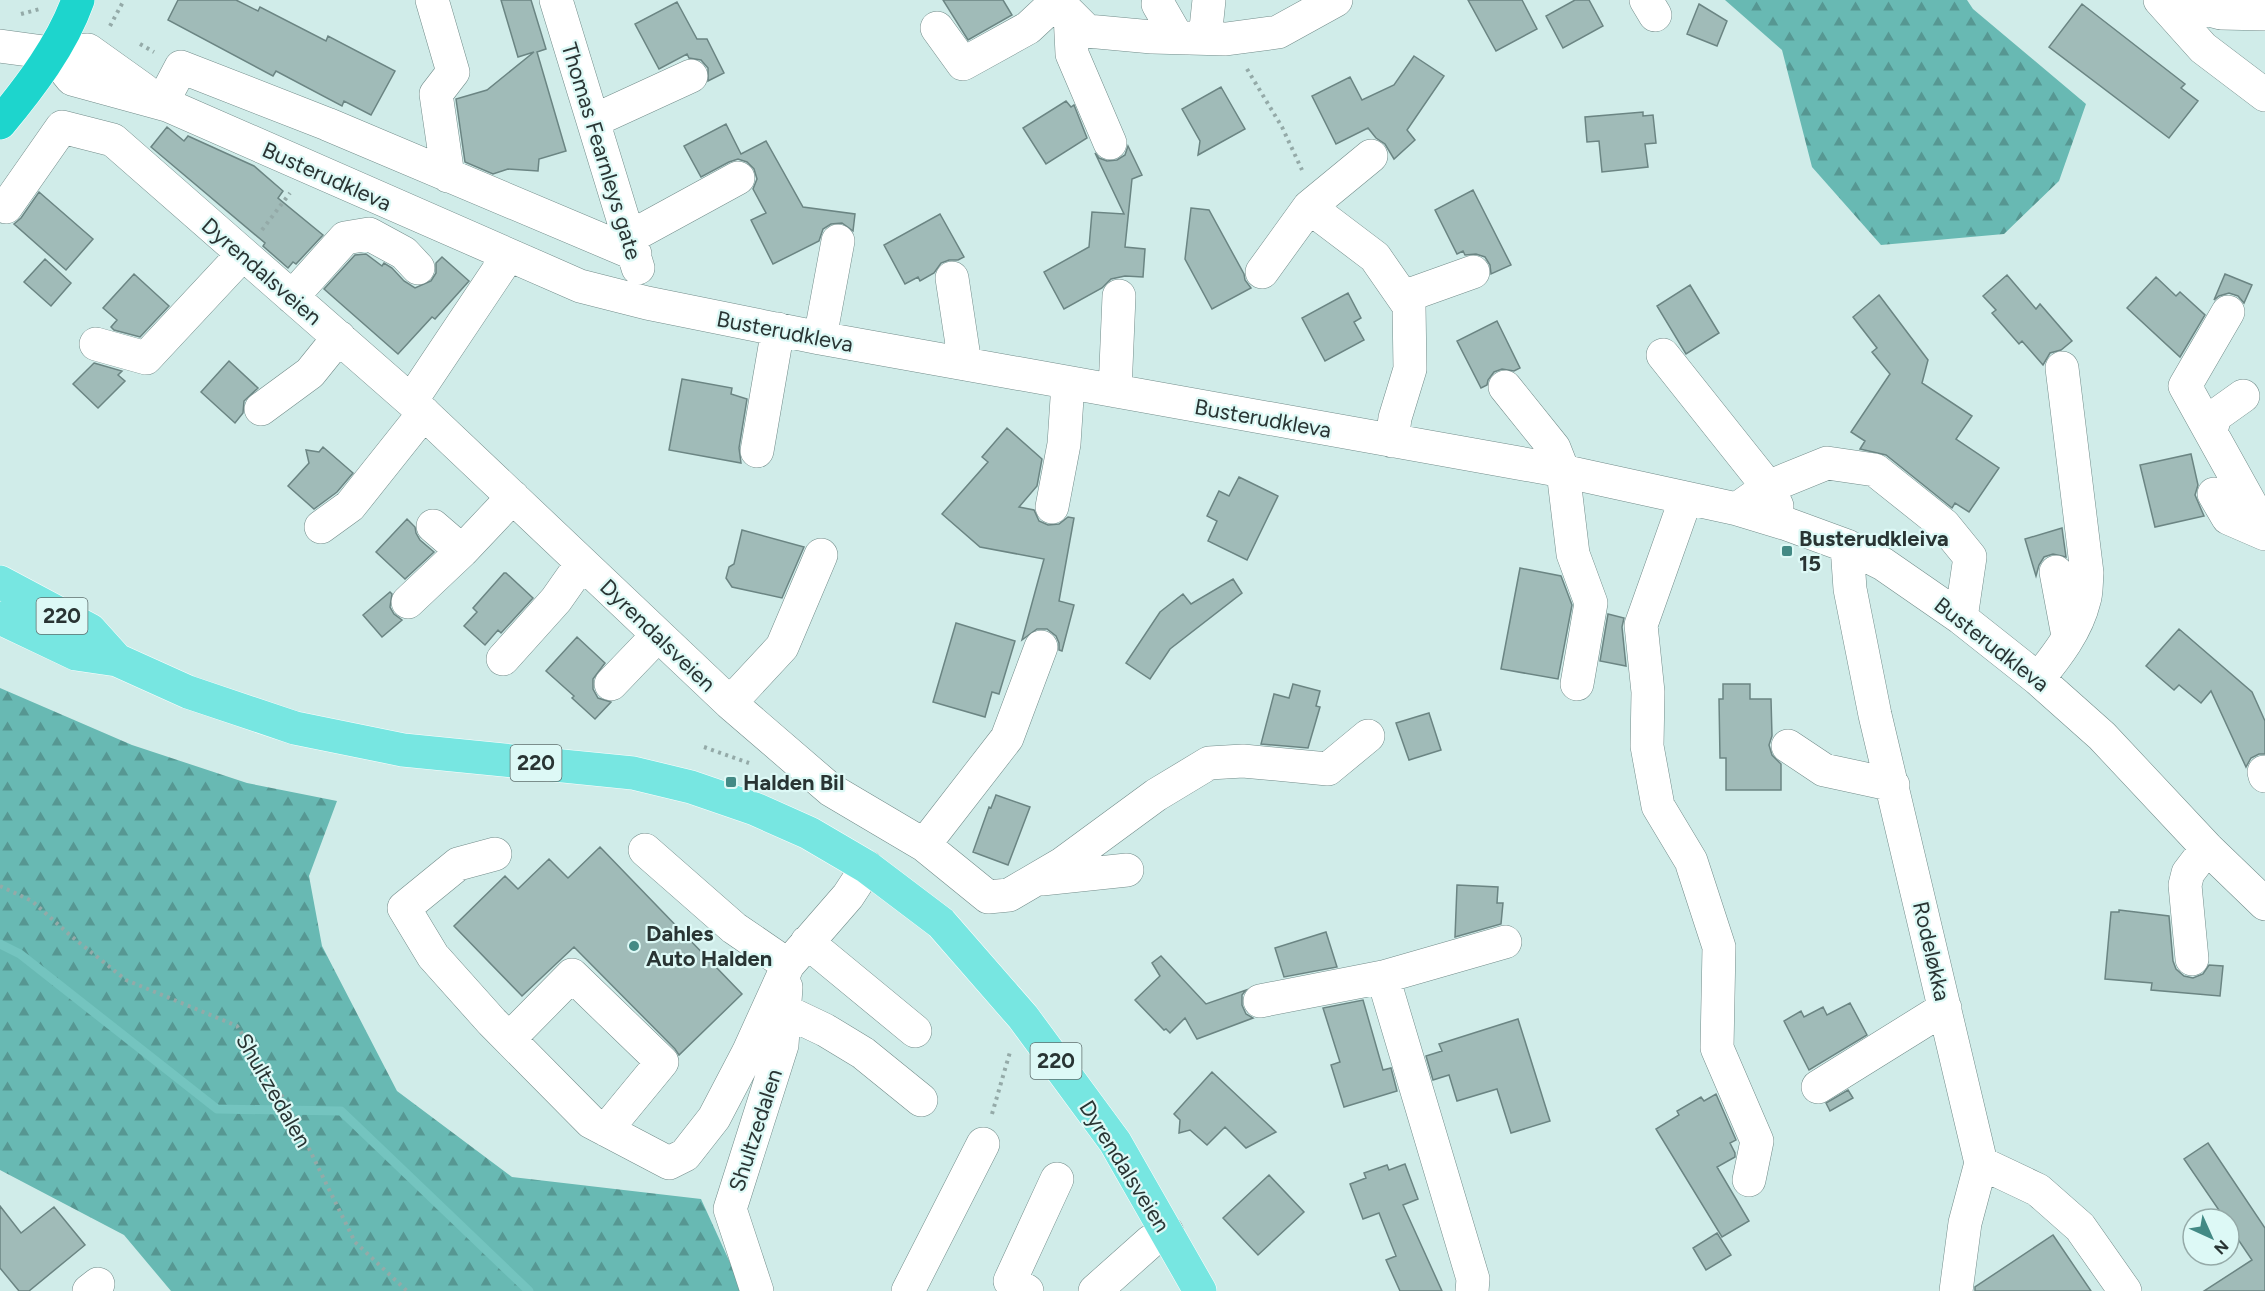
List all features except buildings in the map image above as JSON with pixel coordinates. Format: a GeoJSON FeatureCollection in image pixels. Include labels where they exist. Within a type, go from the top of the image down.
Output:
{"type":"FeatureCollection","features":[{"type":"Feature","properties":{"kind":"highway"},"geometry":{"type":"LineString","coordinates":[[0,123],[51,53],[74,12],[78,0]]}},
{"type":"Feature","properties":{"kind":"main road","name":"220"},"geometry":{"type":"LineString","coordinates":[[0,582],[90,630],[117,660]]}},
{"type":"Feature","properties":{"kind":"main road","name":"220"},"geometry":{"type":"LineString","coordinates":[[0,618],[76,654],[117,660],[188,692],[295,728],[403,750],[633,773],[691,787],[755,809],[809,833],[867,867]]}},
{"type":"Feature","properties":{"kind":"main road","name":"Dyrendalsveien"},"geometry":{"type":"LineString","coordinates":[[867,867],[941,923],[1023,1017],[1115,1142],[1200,1291]]}},
{"type":"Feature","properties":{"kind":"street"},"geometry":{"type":"LineString","coordinates":[[432,0],[453,72],[436,94],[448,176]]}},
{"type":"Feature","properties":{"kind":"street"},"geometry":{"type":"LineString","coordinates":[[1202,38],[1209,0]]}},
{"type":"Feature","properties":{"kind":"street"},"geometry":{"type":"LineString","coordinates":[[1061,5],[1087,31],[1202,38],[1278,32],[1336,0]]}},
{"type":"Feature","properties":{"kind":"street"},"geometry":{"type":"LineString","coordinates":[[2165,0],[2221,13],[2265,14]]}},
{"type":"Feature","properties":{"kind":"street"},"geometry":{"type":"LineString","coordinates":[[2165,0],[2204,48],[2265,95]]}},
{"type":"Feature","properties":{"kind":"street","name":"Thomas Fearnleys gate"},"geometry":{"type":"LineString","coordinates":[[559,1],[647,303]]}},
{"type":"Feature","properties":{"kind":"street"},"geometry":{"type":"LineString","coordinates":[[1158,4],[1202,38]]}},
{"type":"Feature","properties":{"kind":"street"},"geometry":{"type":"LineString","coordinates":[[937,28],[963,64],[1028,28],[1061,5]]}},
{"type":"Feature","properties":{"kind":"street"},"geometry":{"type":"LineString","coordinates":[[1061,5],[1072,54],[1110,143]]}},
{"type":"Feature","properties":{"kind":"street","name":"Busterudkleva"},"geometry":{"type":"LineString","coordinates":[[0,46],[51,53],[88,50],[162,103],[580,286],[647,303],[820,338],[1563,471],[1737,509],[1847,546],[1883,564],[1961,618],[2038,679],[2102,736],[2207,848],[2265,904]]}},
{"type":"Feature","properties":{"kind":"street"},"geometry":{"type":"LineString","coordinates":[[162,103],[182,67],[327,124],[448,176],[632,246],[738,178]]}},
{"type":"Feature","properties":{"kind":"street"},"geometry":{"type":"LineString","coordinates":[[593,121],[691,76]]}},
{"type":"Feature","properties":{"kind":"street","name":"Dyrendalsveien"},"geometry":{"type":"LineString","coordinates":[[6,207],[62,127],[114,140],[418,407],[730,703],[831,790],[924,845],[988,897],[1009,895],[1062,864],[1156,795],[1209,763],[1244,761],[1328,770],[1368,736]]}},
{"type":"Feature","properties":{"kind":"street"},"geometry":{"type":"LineString","coordinates":[[1262,272],[1315,203],[1371,156]]}},
{"type":"Feature","properties":{"kind":"street"},"geometry":{"type":"LineString","coordinates":[[1315,203],[1375,257],[1409,306],[1410,369],[1395,418],[1392,441]]}},
{"type":"Feature","properties":{"kind":"street"},"geometry":{"type":"LineString","coordinates":[[292,297],[345,238],[369,234],[404,253],[418,268]]}},
{"type":"Feature","properties":{"kind":"street"},"geometry":{"type":"LineString","coordinates":[[820,338],[837,241]]}},
{"type":"Feature","properties":{"kind":"street"},"geometry":{"type":"LineString","coordinates":[[96,344],[146,358],[243,254]]}},
{"type":"Feature","properties":{"kind":"street"},"geometry":{"type":"LineString","coordinates":[[321,527],[350,506],[375,477],[508,256]]}},
{"type":"Feature","properties":{"kind":"street"},"geometry":{"type":"LineString","coordinates":[[1403,297],[1473,272]]}},
{"type":"Feature","properties":{"kind":"street"},"geometry":{"type":"LineString","coordinates":[[952,278],[965,364]]}},
{"type":"Feature","properties":{"kind":"street"},"geometry":{"type":"LineString","coordinates":[[1115,392],[1119,296]]}},
{"type":"Feature","properties":{"kind":"street"},"geometry":{"type":"LineString","coordinates":[[2228,312],[2185,386],[2265,532]]}},
{"type":"Feature","properties":{"kind":"street"},"geometry":{"type":"LineString","coordinates":[[757,451],[778,329]]}},
{"type":"Feature","properties":{"kind":"street"},"geometry":{"type":"LineString","coordinates":[[261,409],[310,373],[339,337]]}},
{"type":"Feature","properties":{"kind":"street"},"geometry":{"type":"LineString","coordinates":[[1663,355],[1768,487],[1787,524]]}},
{"type":"Feature","properties":{"kind":"street"},"geometry":{"type":"LineString","coordinates":[[2038,679],[2053,661],[2068,636],[2079,617],[2085,599],[2086,573],[2061,368]]}},
{"type":"Feature","properties":{"kind":"street"},"geometry":{"type":"LineString","coordinates":[[1052,507],[1064,444],[1068,383]]}},
{"type":"Feature","properties":{"kind":"street"},"geometry":{"type":"LineString","coordinates":[[1505,387],[1554,448],[1563,471],[1573,554],[1591,603],[1577,684]]}},
{"type":"Feature","properties":{"kind":"street"},"geometry":{"type":"LineString","coordinates":[[2211,431],[2215,416],[2243,396]]}},
{"type":"Feature","properties":{"kind":"street"},"geometry":{"type":"LineString","coordinates":[[1737,509],[1768,487],[1827,463],[1875,470],[1944,525],[1970,557],[1961,618]]}},
{"type":"Feature","properties":{"kind":"street"},"geometry":{"type":"LineString","coordinates":[[2214,494],[2228,518],[2265,532]]}},
{"type":"Feature","properties":{"kind":"street"},"geometry":{"type":"LineString","coordinates":[[408,602],[462,551],[513,497]]}},
{"type":"Feature","properties":{"kind":"street"},"geometry":{"type":"LineString","coordinates":[[1686,498],[1641,625],[1648,692],[1647,746],[1658,806],[1691,861],[1719,947],[1717,1048],[1757,1141],[1749,1180]]}},
{"type":"Feature","properties":{"kind":"street"},"geometry":{"type":"LineString","coordinates":[[433,526],[462,551]]}},
{"type":"Feature","properties":{"kind":"street","name":"Rodeløkka"},"geometry":{"type":"LineString","coordinates":[[1847,546],[1850,589],[1875,715],[1982,1163]]}},
{"type":"Feature","properties":{"kind":"street"},"geometry":{"type":"LineString","coordinates":[[730,703],[782,647],[821,555]]}},
{"type":"Feature","properties":{"kind":"street"},"geometry":{"type":"LineString","coordinates":[[503,659],[556,600],[582,563]]}},
{"type":"Feature","properties":{"kind":"street"},"geometry":{"type":"LineString","coordinates":[[2056,572],[2068,636]]}},
{"type":"Feature","properties":{"kind":"street"},"geometry":{"type":"LineString","coordinates":[[611,684],[658,635]]}},
{"type":"Feature","properties":{"kind":"street"},"geometry":{"type":"LineString","coordinates":[[924,845],[1007,738],[1041,647]]}},
{"type":"Feature","properties":{"kind":"street"},"geometry":{"type":"LineString","coordinates":[[1788,746],[1824,770],[1893,785]]}},
{"type":"Feature","properties":{"kind":"street"},"geometry":{"type":"LineString","coordinates":[[2192,959],[2185,885],[2188,873],[2207,848]]}},
{"type":"Feature","properties":{"kind":"street"},"geometry":{"type":"LineString","coordinates":[[645,850],[735,928],[798,953],[915,1031]]}},
{"type":"Feature","properties":{"kind":"street"},"geometry":{"type":"LineString","coordinates":[[495,854],[458,864],[404,908],[433,956],[509,1039],[591,1122],[669,1163],[685,1155],[714,1118],[798,953],[848,896],[867,867]]}},
{"type":"Feature","properties":{"kind":"street"},"geometry":{"type":"LineString","coordinates":[[1034,880],[1127,870]]}},
{"type":"Feature","properties":{"kind":"street"},"geometry":{"type":"LineString","coordinates":[[1260,1001],[1383,977],[1505,942]]}},
{"type":"Feature","properties":{"kind":"street","name":"Shultzedalen"},"geometry":{"type":"LineString","coordinates":[[757,1291],[730,1209],[782,1045],[785,1011],[798,953]]}},
{"type":"Feature","properties":{"kind":"street"},"geometry":{"type":"LineString","coordinates":[[509,1039],[572,975],[662,1062],[606,1130]]}},
{"type":"Feature","properties":{"kind":"street"},"geometry":{"type":"LineString","coordinates":[[1383,977],[1473,1279],[1472,1291]]}},
{"type":"Feature","properties":{"kind":"street"},"geometry":{"type":"LineString","coordinates":[[1818,1087],[1945,1008]]}},
{"type":"Feature","properties":{"kind":"street"},"geometry":{"type":"LineString","coordinates":[[785,1011],[825,1030],[863,1053],[921,1100]]}},
{"type":"Feature","properties":{"kind":"street"},"geometry":{"type":"LineString","coordinates":[[908,1291],[983,1144]]}},
{"type":"Feature","properties":{"kind":"street"},"geometry":{"type":"LineString","coordinates":[[1956,1291],[1965,1223],[1982,1163],[2038,1190],[2071,1219],[2080,1227],[2126,1291]]}},
{"type":"Feature","properties":{"kind":"street"},"geometry":{"type":"LineString","coordinates":[[1014,1288],[1057,1179]]}},
{"type":"Feature","properties":{"kind":"street"},"geometry":{"type":"LineString","coordinates":[[1095,1291],[1150,1242],[1167,1232]]}},
{"type":"Feature","properties":{"kind":"path"},"geometry":{"type":"LineString","coordinates":[[109,28],[124,0]]}},
{"type":"Feature","properties":{"kind":"path"},"geometry":{"type":"LineString","coordinates":[[1202,38],[1264,96],[1282,127],[1307,180],[1315,203]]}},
{"type":"Feature","properties":{"kind":"path"},"geometry":{"type":"LineString","coordinates":[[243,254],[308,168]]}},
{"type":"Feature","properties":{"kind":"path","name":"Shultzedalen"},"geometry":{"type":"LineString","coordinates":[[0,886],[32,901],[126,980],[237,1026],[286,1104],[355,1242],[407,1291]]}},
{"type":"Feature","properties":{"kind":"path"},"geometry":{"type":"LineString","coordinates":[[983,1144],[1010,1051]]}},
{"type":"Feature","properties":{"kind":"green space"},"geometry":{"type":"Polygon","coordinates":[[[1725,0],[1967,0],[1973,9],[2086,104],[2059,181],[2004,234],[1881,245],[1812,167],[1782,50],[1725,0]]]}},
{"type":"Feature","properties":{"kind":"green space"},"geometry":{"type":"Polygon","coordinates":[[[0,688],[132,745],[247,783],[337,801],[309,876],[322,946],[397,1091],[512,1177],[701,1199],[743,1291],[171,1291],[124,1235],[0,1170],[0,688]]]}},
{"type":"Feature","properties":{"kind":"waterway"},"geometry":{"type":"LineString","coordinates":[[0,944],[20,954],[217,1109],[341,1111],[529,1291]]}},
{"type":"Feature","properties":{"kind":"place","name":"Busterudkleiva 15"},"geometry":{"type":"Point","coordinates":[1787,551]}},
{"type":"Feature","properties":{"kind":"place","name":"Halden Bil"},"geometry":{"type":"Point","coordinates":[731,782]}},
{"type":"Feature","properties":{"kind":"place","name":"Dahles Auto Halden"},"geometry":{"type":"Point","coordinates":[634,946]}}]}
